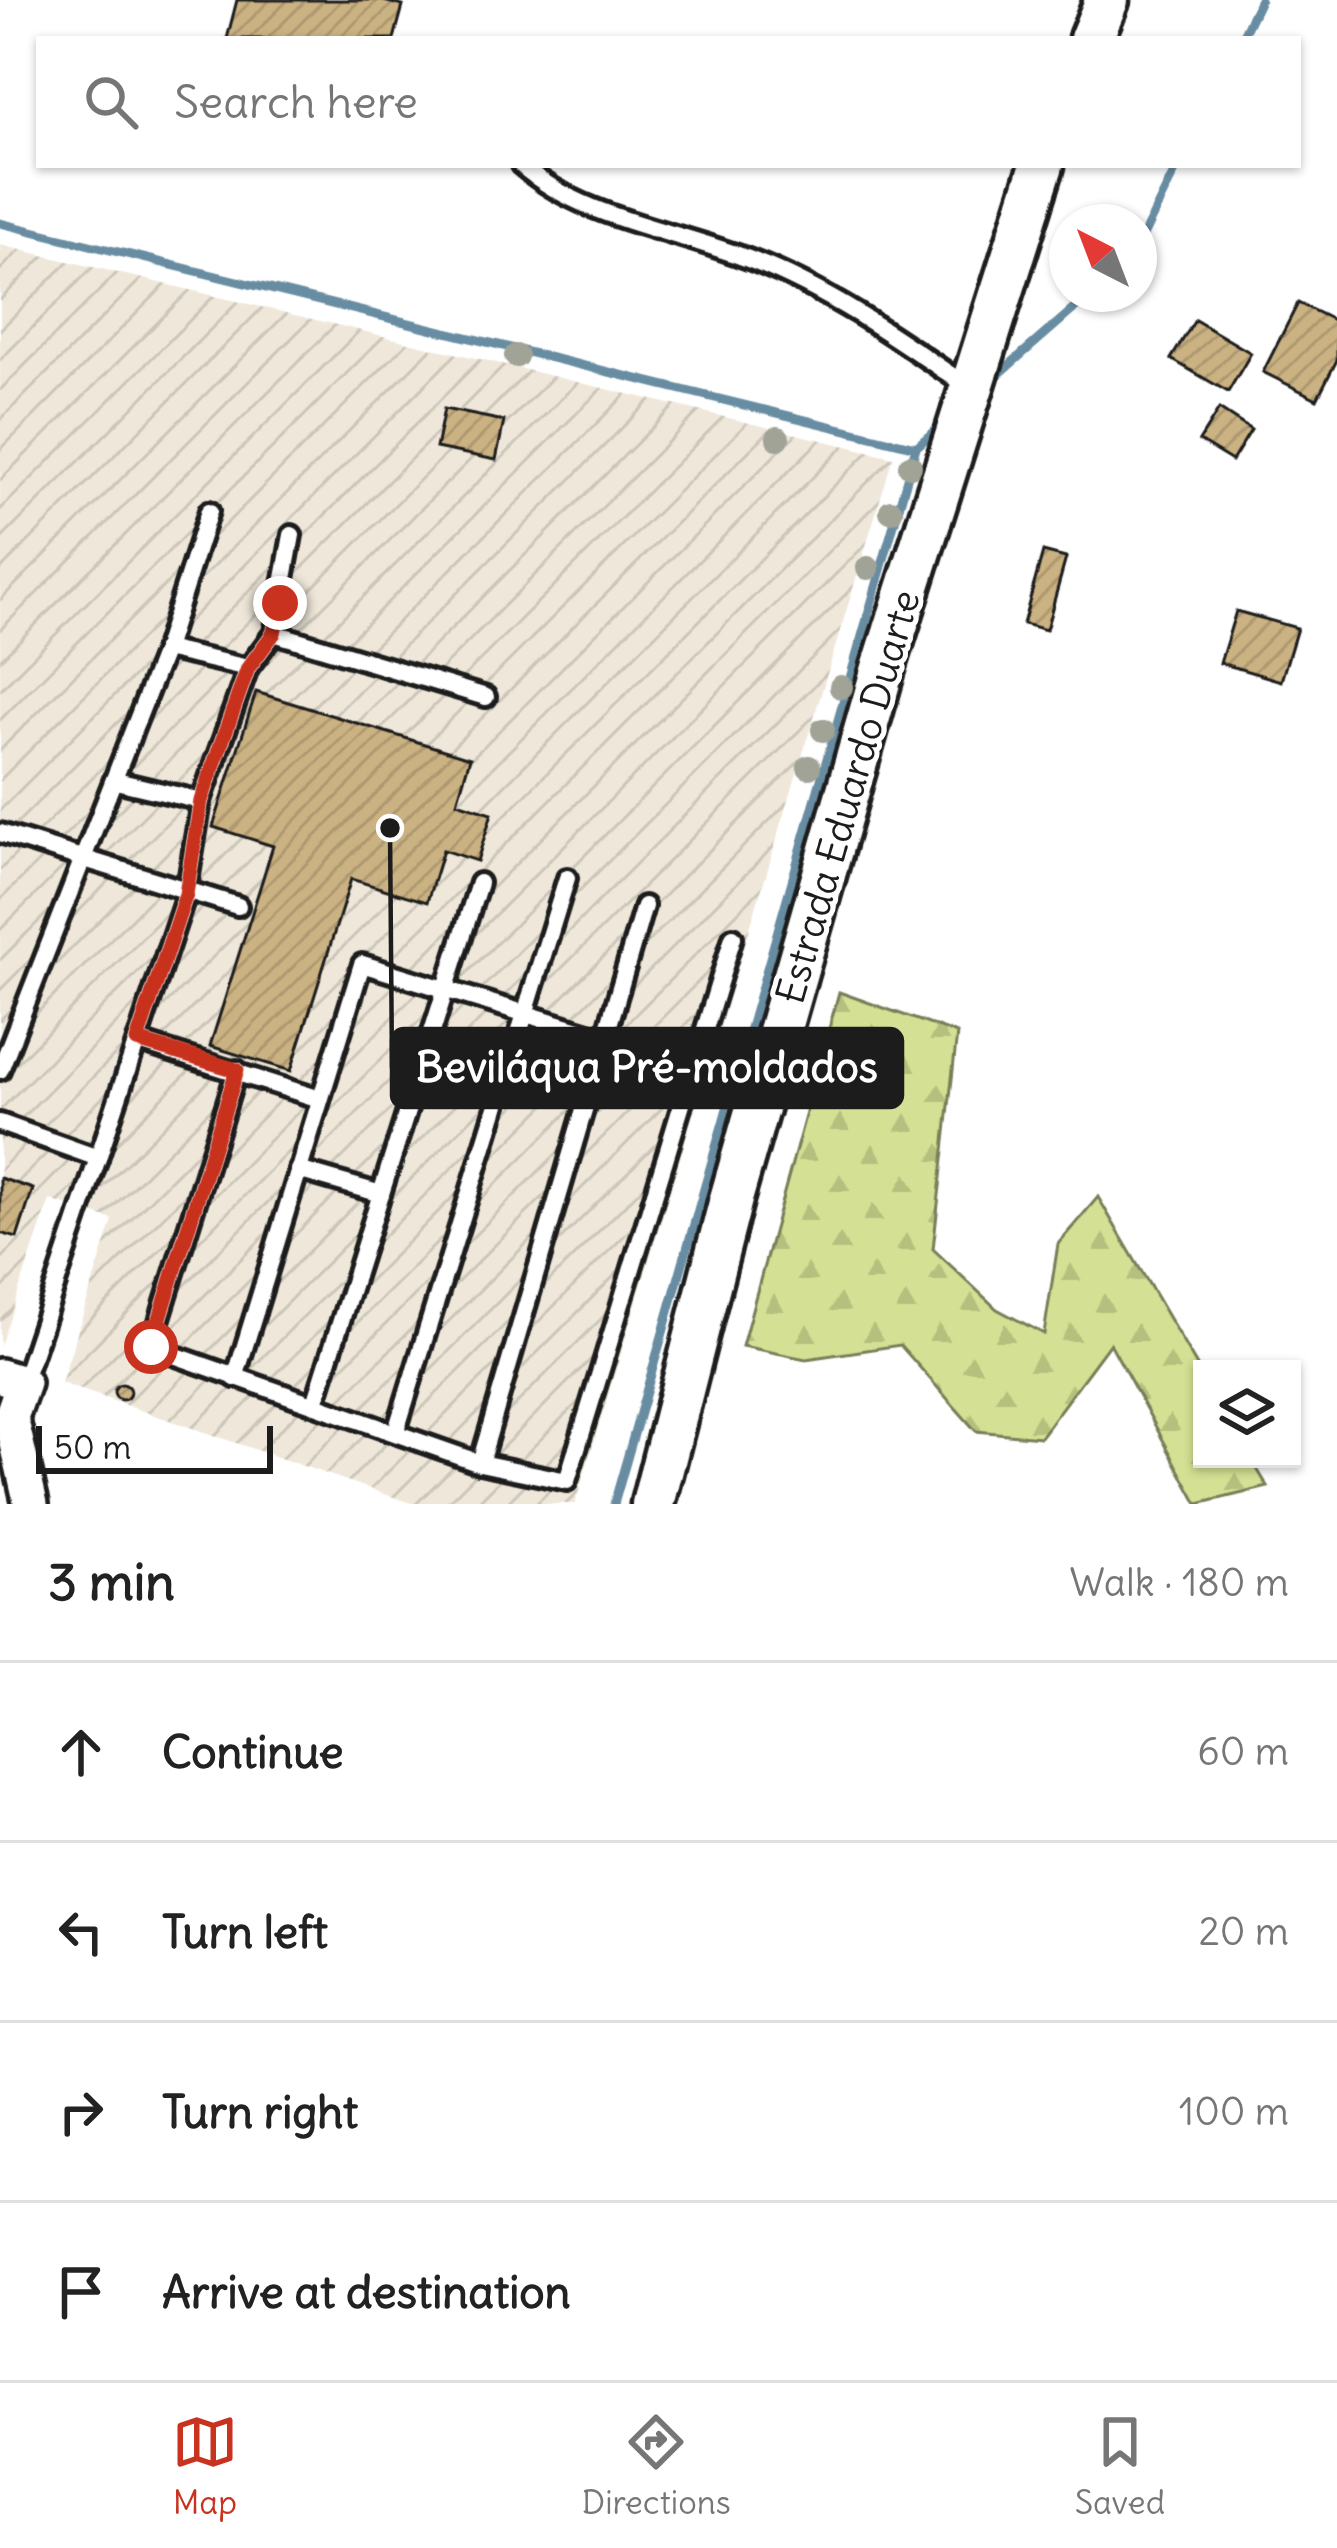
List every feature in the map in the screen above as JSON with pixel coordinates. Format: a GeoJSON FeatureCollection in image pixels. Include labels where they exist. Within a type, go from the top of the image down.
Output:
{"type":"FeatureCollection","features":[{"type":"Feature","properties":{"kind":"street"},"geometry":{"type":"LineString","coordinates":[[1092,36],[1107,0]]}},
{"type":"Feature","properties":{"kind":"street","name":"Estrada Eduardo Duarte"},"geometry":{"type":"LineString","coordinates":[[653,1504],[731,1199],[883,668],[1041,168]]}},
{"type":"Feature","properties":{"kind":"street"},"geometry":{"type":"LineString","coordinates":[[11,1380],[6,1421],[31,1504]]}},
{"type":"Feature","properties":{"kind":"lane"},"geometry":{"type":"LineString","coordinates":[[526,168],[592,211],[703,242],[819,292],[972,390]]}},
{"type":"Feature","properties":{"kind":"lane"},"geometry":{"type":"LineString","coordinates":[[0,1070],[80,859],[116,781],[209,512]]}},
{"type":"Feature","properties":{"kind":"lane"},"geometry":{"type":"LineString","coordinates":[[11,1380],[98,1158],[186,894],[201,801],[248,668],[274,633],[292,536]]}},
{"type":"Feature","properties":{"kind":"lane"},"geometry":{"type":"LineString","coordinates":[[274,633],[486,698]]}},
{"type":"Feature","properties":{"kind":"lane"},"geometry":{"type":"LineString","coordinates":[[165,649],[248,668]]}},
{"type":"Feature","properties":{"kind":"lane"},"geometry":{"type":"LineString","coordinates":[[116,781],[201,801]]}},
{"type":"Feature","properties":{"kind":"lane"},"geometry":{"type":"LineString","coordinates":[[0,832],[186,894],[238,906]]}},
{"type":"Feature","properties":{"kind":"lane"},"geometry":{"type":"LineString","coordinates":[[396,1431],[567,878]]}},
{"type":"Feature","properties":{"kind":"lane"},"geometry":{"type":"LineString","coordinates":[[315,1403],[479,883]]}},
{"type":"Feature","properties":{"kind":"lane"},"geometry":{"type":"LineString","coordinates":[[480,1463],[644,906]]}},
{"type":"Feature","properties":{"kind":"lane"},"geometry":{"type":"LineString","coordinates":[[237,1070],[151,1347],[480,1463],[567,1481],[733,937]]}},
{"type":"Feature","properties":{"kind":"lane"},"geometry":{"type":"LineString","coordinates":[[236,1378],[362,964],[694,1065]]}},
{"type":"Feature","properties":{"kind":"lane"},"geometry":{"type":"LineString","coordinates":[[137,1041],[320,1099]]}},
{"type":"Feature","properties":{"kind":"lane"},"geometry":{"type":"LineString","coordinates":[[0,1123],[98,1158]]}},
{"type":"Feature","properties":{"kind":"lane"},"geometry":{"type":"LineString","coordinates":[[298,1170],[381,1194]]}},
{"type":"Feature","properties":{"kind":"shaded area"},"geometry":{"type":"Polygon","coordinates":[[[0,245],[893,457],[575,1504],[414,1504],[61,1383],[113,1220],[50,1200],[0,1346],[0,245]]]}},
{"type":"Feature","properties":{"kind":"green space"},"geometry":{"type":"Polygon","coordinates":[[[839,992],[957,1034],[933,1249],[997,1309],[1044,1334],[1058,1244],[1098,1197],[1193,1360],[1193,1468],[1256,1468],[1268,1487],[1198,1504],[1110,1343],[1040,1437],[976,1431],[900,1345],[806,1359],[742,1346],[839,992]]]}},
{"type":"Feature","properties":{"kind":"building"},"geometry":{"type":"Polygon","coordinates":[[[237,0],[380,0],[403,6],[395,36],[228,36],[237,0]]]}},
{"type":"Feature","properties":{"kind":"building"},"geometry":{"type":"Polygon","coordinates":[[[1298,303],[1337,322],[1337,360],[1317,399],[1263,372],[1298,303]]]}},
{"type":"Feature","properties":{"kind":"building"},"geometry":{"type":"Polygon","coordinates":[[[1195,320],[1251,353],[1228,392],[1171,359],[1195,320]]]}},
{"type":"Feature","properties":{"kind":"building"},"geometry":{"type":"Polygon","coordinates":[[[444,409],[504,421],[496,460],[436,448],[444,409]]]}},
{"type":"Feature","properties":{"kind":"building"},"geometry":{"type":"Polygon","coordinates":[[[1219,409],[1251,430],[1232,461],[1199,441],[1219,409]]]}},
{"type":"Feature","properties":{"kind":"building"},"geometry":{"type":"Polygon","coordinates":[[[1043,552],[1066,558],[1046,630],[1023,624],[1043,552]]]}},
{"type":"Feature","properties":{"kind":"building"},"geometry":{"type":"Polygon","coordinates":[[[1236,611],[1297,628],[1281,681],[1220,663],[1236,611]]]}},
{"type":"Feature","properties":{"kind":"building"},"geometry":{"type":"Polygon","coordinates":[[[256,692],[470,758],[457,802],[492,813],[477,861],[443,850],[427,902],[351,879],[291,1071],[210,1046],[273,846],[213,827],[256,692]]]}},
{"type":"Feature","properties":{"kind":"building"},"geometry":{"type":"Polygon","coordinates":[[[0,1178],[33,1189],[17,1238],[0,1233],[0,1178]]]}},
{"type":"Feature","properties":{"kind":"building"},"geometry":{"type":"Polygon","coordinates":[[[122,1384],[130,1392],[122,1400],[114,1392],[122,1384]]]}},
{"type":"Feature","properties":{"kind":"waterway"},"geometry":{"type":"LineString","coordinates":[[1242,36],[1260,0]]}},
{"type":"Feature","properties":{"kind":"waterway"},"geometry":{"type":"LineString","coordinates":[[1157,208],[1177,168]]}},
{"type":"Feature","properties":{"kind":"waterway"},"geometry":{"type":"LineString","coordinates":[[0,223],[916,447]]}},
{"type":"Feature","properties":{"kind":"waterway"},"geometry":{"type":"LineString","coordinates":[[991,381],[1070,312]]}},
{"type":"Feature","properties":{"kind":"waterway"},"geometry":{"type":"LineString","coordinates":[[614,1504],[916,447],[943,424]]}},
{"type":"Feature","properties":{"kind":"place","name":"Beviláqua Pré-moldados"},"geometry":{"type":"Point","coordinates":[390,828]}},
{"type":"Feature","properties":{"kind":"route"},"geometry":{"type":"LineString","coordinates":[[151,1347],[237,1070],[137,1041],[186,894],[201,801],[248,668],[274,633],[280,603]]}}]}
